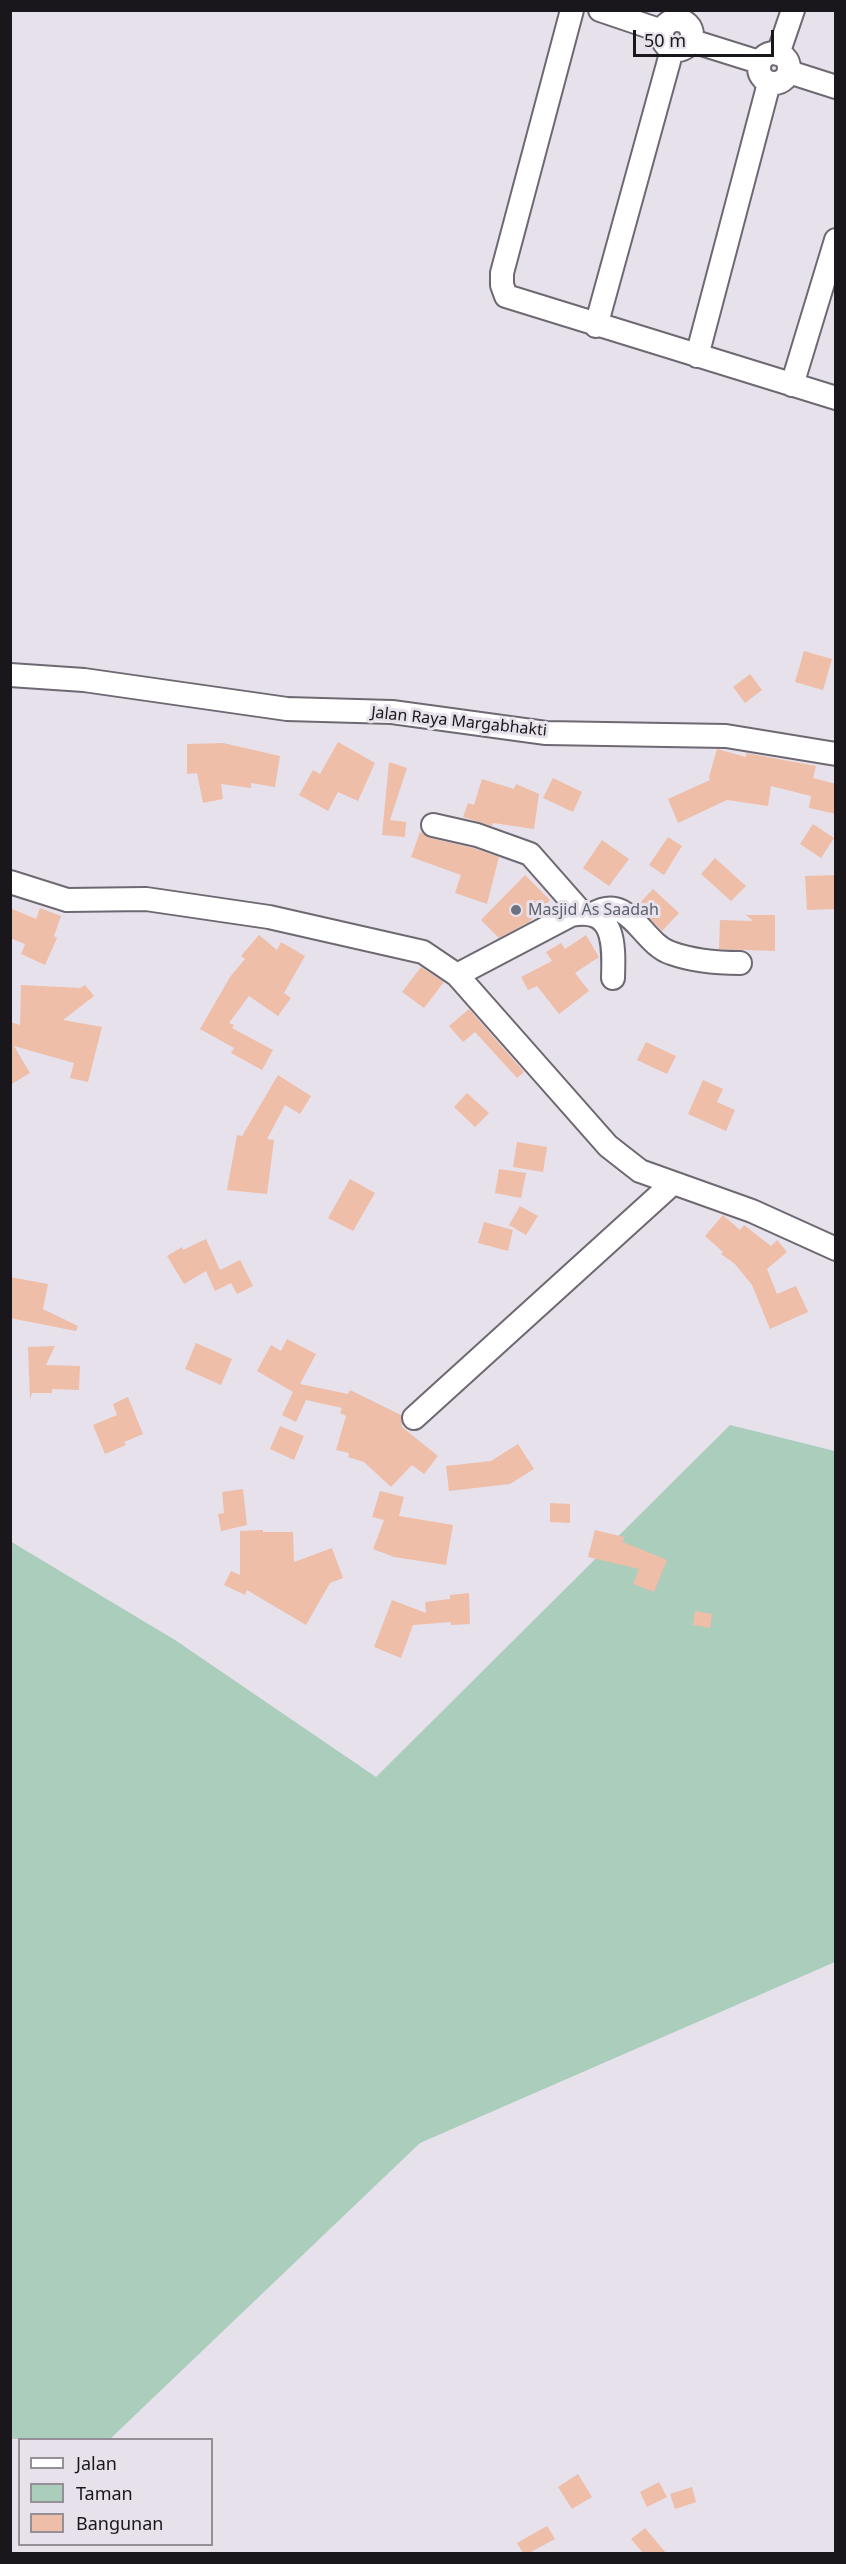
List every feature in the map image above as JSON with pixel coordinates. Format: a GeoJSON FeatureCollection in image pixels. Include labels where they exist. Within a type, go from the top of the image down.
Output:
{"type":"FeatureCollection","features":[{"type":"Feature","properties":{"kind":"street"},"geometry":{"type":"LineString","coordinates":[[572,10],[502,273],[502,285],[506,296],[596,326],[836,398]]}},
{"type":"Feature","properties":{"kind":"street"},"geometry":{"type":"LineString","coordinates":[[600,10],[678,30],[775,63],[836,87]]}},
{"type":"Feature","properties":{"kind":"street"},"geometry":{"type":"LineString","coordinates":[[697,356],[769,83],[781,82],[775,63],[793,10]]}},
{"type":"Feature","properties":{"kind":"street"},"geometry":{"type":"LineString","coordinates":[[596,326],[678,30]]}},
{"type":"Feature","properties":{"kind":"street"},"geometry":{"type":"LineString","coordinates":[[792,385],[836,240]]}},
{"type":"Feature","properties":{"kind":"street","name":"Jalan Raya Margabhakti"},"geometry":{"type":"LineString","coordinates":[[10,675],[84,680],[287,709],[392,712],[546,733],[726,736],[836,754]]}},
{"type":"Feature","properties":{"kind":"street"},"geometry":{"type":"LineString","coordinates":[[433,825],[477,835],[530,854],[587,913],[608,927],[614,948],[614,978]]}},
{"type":"Feature","properties":{"kind":"street"},"geometry":{"type":"LineString","coordinates":[[10,882],[67,900],[146,899],[310,925],[423,952],[457,975],[608,1146],[640,1171],[752,1210],[836,1249]]}},
{"type":"Feature","properties":{"kind":"street"},"geometry":{"type":"LineString","coordinates":[[457,975],[571,915],[604,908],[621,910],[640,926],[654,944],[670,953],[715,963],[740,963]]}},
{"type":"Feature","properties":{"kind":"street"},"geometry":{"type":"LineString","coordinates":[[414,1418],[673,1183]]}},
{"type":"Feature","properties":{"kind":"green space"},"geometry":{"type":"Polygon","coordinates":[[[730,1425],[835,1451],[835,1962],[420,2143],[111,2438],[11,2439],[10,1541],[175,1640],[376,1777],[730,1425]]]}},
{"type":"Feature","properties":{"kind":"building"},"geometry":{"type":"Polygon","coordinates":[[[804,651],[832,659],[823,690],[795,682],[804,651]]]}},
{"type":"Feature","properties":{"kind":"building"},"geometry":{"type":"Polygon","coordinates":[[[750,674],[762,690],[745,703],[733,687],[750,674]]]}},
{"type":"Feature","properties":{"kind":"building"},"geometry":{"type":"Polygon","coordinates":[[[338,742],[375,763],[358,801],[338,792],[328,811],[299,795],[313,770],[320,774],[338,742]]]}},
{"type":"Feature","properties":{"kind":"building"},"geometry":{"type":"Polygon","coordinates":[[[223,743],[280,756],[275,787],[251,783],[251,788],[221,784],[223,799],[203,803],[197,773],[187,774],[187,744],[223,743]]]}},
{"type":"Feature","properties":{"kind":"building"},"geometry":{"type":"Polygon","coordinates":[[[717,749],[746,757],[746,753],[816,766],[813,778],[836,784],[836,814],[809,808],[811,796],[771,786],[768,806],[727,800],[678,823],[668,799],[710,780],[717,749]]]}},
{"type":"Feature","properties":{"kind":"building"},"geometry":{"type":"Polygon","coordinates":[[[389,762],[407,768],[390,820],[406,822],[405,837],[382,835],[389,762]]]}},
{"type":"Feature","properties":{"kind":"building"},"geometry":{"type":"Polygon","coordinates":[[[553,778],[582,792],[573,812],[543,798],[553,778]]]}},
{"type":"Feature","properties":{"kind":"building"},"geometry":{"type":"Polygon","coordinates":[[[482,779],[514,789],[516,784],[539,794],[534,829],[493,823],[492,826],[463,817],[468,803],[474,805],[482,779]]]}},
{"type":"Feature","properties":{"kind":"building"},"geometry":{"type":"Polygon","coordinates":[[[813,824],[834,838],[821,858],[800,844],[813,824]]]}},
{"type":"Feature","properties":{"kind":"building"},"geometry":{"type":"Polygon","coordinates":[[[420,832],[430,838],[499,857],[487,904],[455,893],[461,875],[411,857],[420,832]]]}},
{"type":"Feature","properties":{"kind":"building"},"geometry":{"type":"Polygon","coordinates":[[[668,837],[682,846],[664,875],[649,865],[668,837]]]}},
{"type":"Feature","properties":{"kind":"building"},"geometry":{"type":"Polygon","coordinates":[[[602,840],[629,859],[609,886],[583,868],[602,840]]]}},
{"type":"Feature","properties":{"kind":"building"},"geometry":{"type":"Polygon","coordinates":[[[715,858],[746,886],[731,901],[701,874],[715,858]]]}},
{"type":"Feature","properties":{"kind":"building","name":"Masjid As Saadah"},"geometry":{"type":"Polygon","coordinates":[[[525,875],[550,900],[529,922],[499,938],[481,920],[525,875]]]}},
{"type":"Feature","properties":{"kind":"building"},"geometry":{"type":"Polygon","coordinates":[[[836,875],[836,909],[807,910],[805,876],[836,875]]]}},
{"type":"Feature","properties":{"kind":"building"},"geometry":{"type":"Polygon","coordinates":[[[653,889],[679,913],[662,931],[637,906],[653,889]]]}},
{"type":"Feature","properties":{"kind":"building"},"geometry":{"type":"Polygon","coordinates":[[[10,908],[36,919],[40,908],[61,916],[54,936],[57,938],[45,965],[21,954],[25,944],[10,938],[10,908]]]}},
{"type":"Feature","properties":{"kind":"building"},"geometry":{"type":"Polygon","coordinates":[[[746,915],[775,915],[775,951],[719,949],[720,920],[753,921],[746,915]]]}},
{"type":"Feature","properties":{"kind":"building"},"geometry":{"type":"Polygon","coordinates":[[[259,935],[277,950],[281,942],[305,956],[284,993],[291,998],[278,1016],[249,996],[229,1023],[234,1025],[232,1028],[273,1050],[262,1070],[231,1053],[234,1048],[200,1029],[230,977],[245,959],[241,956],[259,935]]]}},
{"type":"Feature","properties":{"kind":"building"},"geometry":{"type":"Polygon","coordinates":[[[586,935],[599,957],[575,973],[589,991],[559,1014],[537,986],[528,990],[521,977],[552,961],[546,952],[561,943],[565,949],[586,935]]]}},
{"type":"Feature","properties":{"kind":"building"},"geometry":{"type":"Polygon","coordinates":[[[421,967],[444,982],[424,1008],[402,992],[421,967]]]}},
{"type":"Feature","properties":{"kind":"building"},"geometry":{"type":"Polygon","coordinates":[[[21,985],[80,988],[85,985],[94,996],[63,1020],[102,1027],[88,1082],[70,1078],[74,1063],[14,1046],[30,1073],[10,1085],[10,1022],[20,1025],[21,985]]]}},
{"type":"Feature","properties":{"kind":"building"},"geometry":{"type":"Polygon","coordinates":[[[469,1009],[524,1072],[517,1078],[475,1032],[463,1042],[449,1026],[469,1009]]]}},
{"type":"Feature","properties":{"kind":"building"},"geometry":{"type":"Polygon","coordinates":[[[646,1042],[676,1056],[667,1074],[637,1060],[646,1042]]]}},
{"type":"Feature","properties":{"kind":"building"},"geometry":{"type":"Polygon","coordinates":[[[278,1075],[311,1096],[300,1114],[285,1105],[267,1139],[274,1140],[267,1194],[227,1190],[237,1135],[242,1136],[278,1075]]]}},
{"type":"Feature","properties":{"kind":"building"},"geometry":{"type":"Polygon","coordinates":[[[703,1080],[723,1089],[717,1102],[735,1110],[726,1131],[688,1114],[703,1080]]]}},
{"type":"Feature","properties":{"kind":"building"},"geometry":{"type":"Polygon","coordinates":[[[467,1093],[489,1113],[475,1127],[454,1107],[467,1093]]]}},
{"type":"Feature","properties":{"kind":"building"},"geometry":{"type":"Polygon","coordinates":[[[517,1142],[547,1147],[543,1172],[513,1167],[517,1142]]]}},
{"type":"Feature","properties":{"kind":"building"},"geometry":{"type":"Polygon","coordinates":[[[499,1169],[526,1173],[521,1198],[495,1193],[499,1169]]]}},
{"type":"Feature","properties":{"kind":"building"},"geometry":{"type":"Polygon","coordinates":[[[350,1179],[375,1193],[353,1231],[328,1218],[350,1179]]]}},
{"type":"Feature","properties":{"kind":"building"},"geometry":{"type":"Polygon","coordinates":[[[520,1206],[538,1216],[526,1235],[509,1225],[520,1206]]]}},
{"type":"Feature","properties":{"kind":"building"},"geometry":{"type":"Polygon","coordinates":[[[723,1215],[740,1230],[744,1225],[771,1246],[777,1240],[787,1252],[767,1269],[777,1294],[796,1286],[808,1312],[770,1329],[752,1285],[735,1264],[721,1254],[723,1252],[705,1236],[723,1215]]]}},
{"type":"Feature","properties":{"kind":"building"},"geometry":{"type":"Polygon","coordinates":[[[484,1222],[513,1230],[508,1251],[478,1243],[484,1222]]]}},
{"type":"Feature","properties":{"kind":"building"},"geometry":{"type":"Polygon","coordinates":[[[206,1239],[220,1270],[240,1260],[253,1286],[237,1294],[231,1283],[215,1291],[206,1271],[184,1284],[167,1256],[182,1247],[183,1250],[206,1239]]]}},
{"type":"Feature","properties":{"kind":"building"},"geometry":{"type":"Polygon","coordinates":[[[10,1277],[48,1284],[43,1309],[78,1326],[76,1331],[10,1318],[10,1277]]]}},
{"type":"Feature","properties":{"kind":"building"},"geometry":{"type":"Polygon","coordinates":[[[287,1339],[316,1354],[300,1384],[348,1394],[350,1390],[401,1415],[402,1427],[438,1456],[424,1474],[412,1465],[391,1487],[364,1462],[348,1457],[349,1453],[336,1450],[346,1416],[340,1413],[342,1408],[306,1400],[296,1422],[282,1415],[293,1392],[257,1371],[271,1345],[281,1351],[287,1339]]]}},
{"type":"Feature","properties":{"kind":"building"},"geometry":{"type":"Polygon","coordinates":[[[196,1343],[232,1359],[221,1385],[185,1369],[196,1343]]]}},
{"type":"Feature","properties":{"kind":"building"},"geometry":{"type":"Polygon","coordinates":[[[55,1346],[46,1365],[80,1366],[79,1390],[52,1389],[52,1393],[32,1393],[30,1399],[28,1347],[55,1346]]]}},
{"type":"Feature","properties":{"kind":"building"},"geometry":{"type":"Polygon","coordinates":[[[128,1397],[143,1434],[124,1442],[126,1445],[105,1454],[93,1425],[117,1415],[113,1404],[128,1397]]]}},
{"type":"Feature","properties":{"kind":"building"},"geometry":{"type":"Polygon","coordinates":[[[280,1426],[304,1436],[294,1460],[270,1449],[280,1426]]]}},
{"type":"Feature","properties":{"kind":"building"},"geometry":{"type":"Polygon","coordinates":[[[518,1444],[534,1469],[510,1484],[449,1491],[446,1466],[491,1461],[518,1444]]]}},
{"type":"Feature","properties":{"kind":"building"},"geometry":{"type":"Polygon","coordinates":[[[243,1489],[247,1525],[221,1531],[218,1514],[224,1513],[222,1492],[243,1489]]]}},
{"type":"Feature","properties":{"kind":"building"},"geometry":{"type":"Polygon","coordinates":[[[380,1491],[404,1497],[399,1516],[453,1525],[446,1565],[394,1557],[373,1549],[384,1520],[372,1517],[380,1491]]]}},
{"type":"Feature","properties":{"kind":"building"},"geometry":{"type":"Polygon","coordinates":[[[550,1503],[570,1504],[570,1523],[550,1522],[550,1503]]]}},
{"type":"Feature","properties":{"kind":"building"},"geometry":{"type":"Polygon","coordinates":[[[263,1530],[263,1532],[293,1532],[294,1562],[332,1548],[343,1578],[330,1583],[306,1625],[247,1590],[245,1595],[224,1585],[231,1571],[240,1575],[240,1531],[263,1530]]]}},
{"type":"Feature","properties":{"kind":"building"},"geometry":{"type":"Polygon","coordinates":[[[595,1530],[624,1537],[623,1542],[667,1560],[654,1592],[633,1584],[639,1569],[588,1557],[595,1530]]]}},
{"type":"Feature","properties":{"kind":"building"},"geometry":{"type":"Polygon","coordinates":[[[469,1593],[470,1624],[451,1625],[451,1622],[413,1625],[401,1658],[374,1647],[392,1600],[426,1613],[425,1602],[450,1599],[450,1595],[469,1593]]]}},
{"type":"Feature","properties":{"kind":"building"},"geometry":{"type":"Polygon","coordinates":[[[695,1611],[712,1614],[710,1628],[693,1625],[695,1611]]]}},
{"type":"Feature","properties":{"kind":"building"},"geometry":{"type":"Polygon","coordinates":[[[578,2474],[592,2497],[572,2509],[558,2487],[578,2474]]]}},
{"type":"Feature","properties":{"kind":"building"},"geometry":{"type":"Polygon","coordinates":[[[659,2482],[667,2497],[647,2507],[640,2492],[659,2482]]]}},
{"type":"Feature","properties":{"kind":"building"},"geometry":{"type":"Polygon","coordinates":[[[692,2487],[696,2502],[675,2509],[670,2494],[692,2487]]]}},
{"type":"Feature","properties":{"kind":"building"},"geometry":{"type":"Polygon","coordinates":[[[547,2526],[555,2539],[529,2553],[523,2553],[517,2543],[547,2526]]]}},
{"type":"Feature","properties":{"kind":"building"},"geometry":{"type":"Polygon","coordinates":[[[645,2528],[666,2553],[643,2553],[631,2539],[645,2528]]]}},
{"type":"Feature","properties":{"kind":"place","name":"Masjid As Saadah"},"geometry":{"type":"Point","coordinates":[516,910]}}]}
